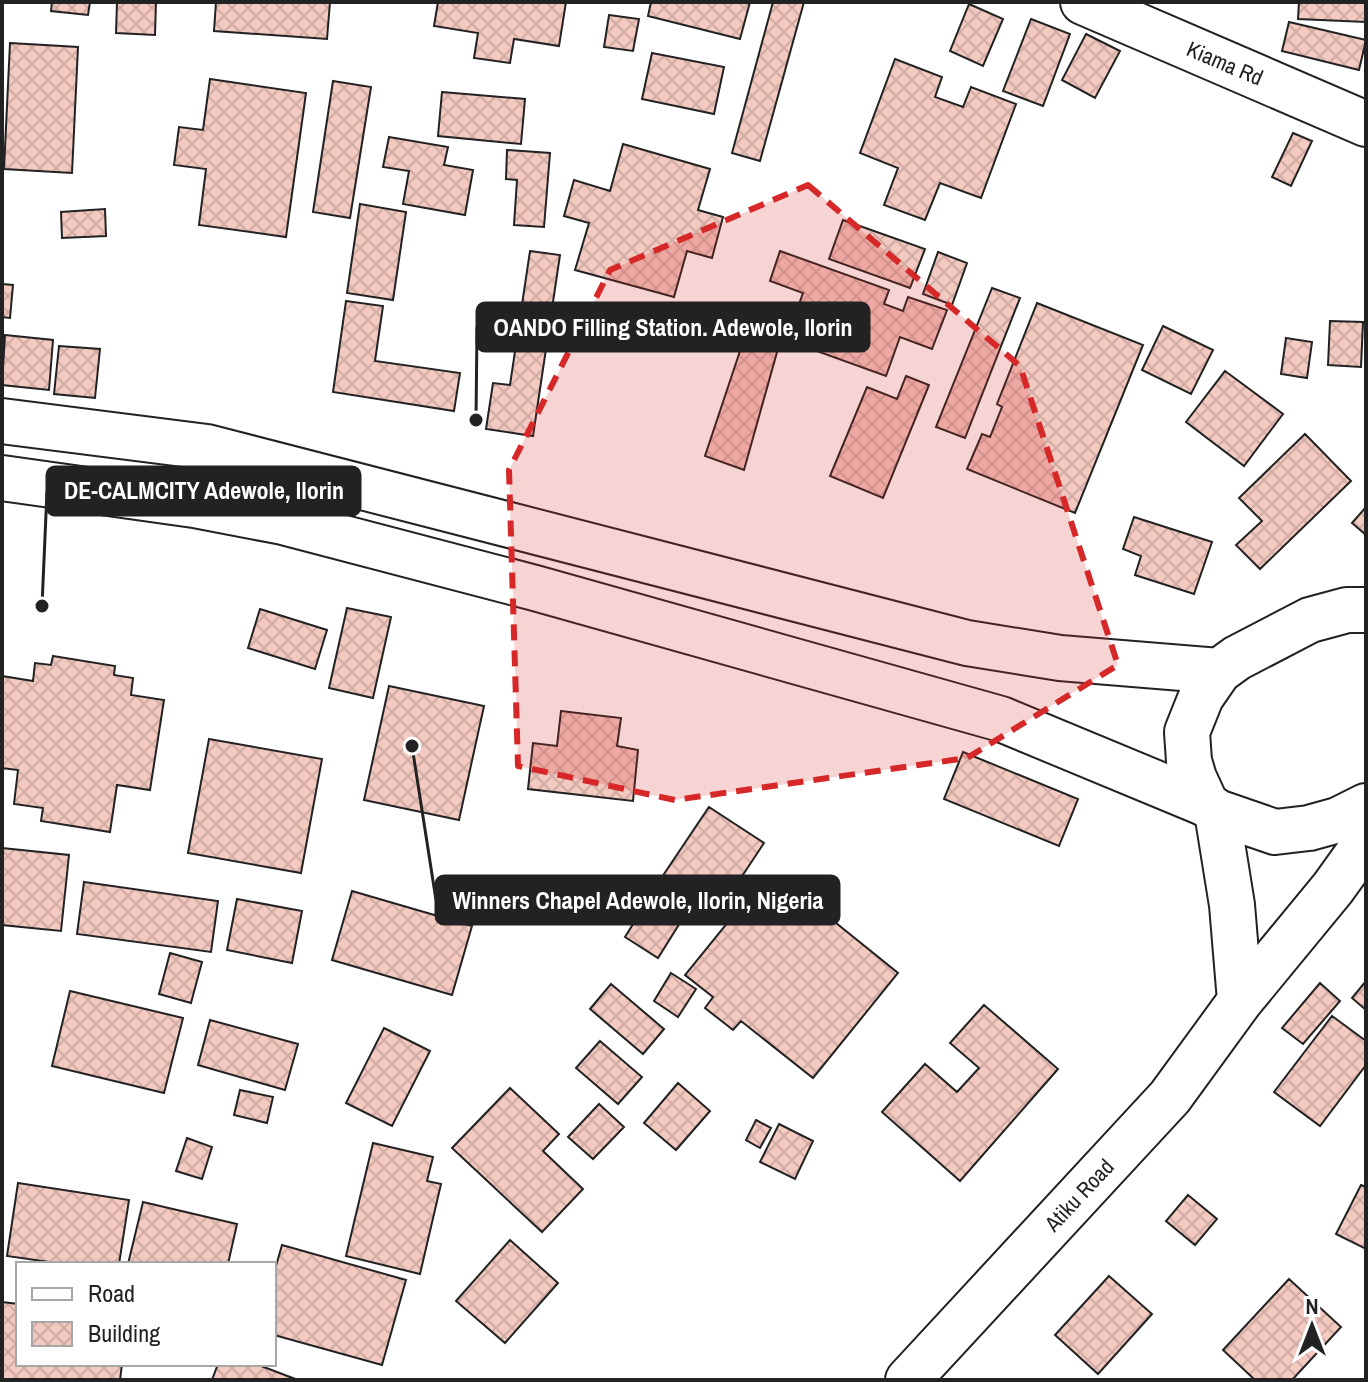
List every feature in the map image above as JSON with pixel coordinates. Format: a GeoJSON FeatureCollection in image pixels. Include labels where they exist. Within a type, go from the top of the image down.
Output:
{"type":"FeatureCollection","features":[{"type":"Feature","properties":{"kind":"street","name":"Kiama Rd"},"geometry":{"type":"LineString","coordinates":[[1083,2],[1366,124]]}},
{"type":"Feature","properties":{"kind":"street"},"geometry":{"type":"LineString","coordinates":[[2,421],[207,447],[967,643],[1060,658],[1219,671]]}},
{"type":"Feature","properties":{"kind":"street"},"geometry":{"type":"LineString","coordinates":[[2,478],[194,505],[283,522],[535,588],[1001,719],[1275,832],[1309,828],[1338,820],[1366,806]]}},
{"type":"Feature","properties":{"kind":"street"},"geometry":{"type":"LineString","coordinates":[[1240,1001],[1232,905],[1211,808],[1189,761],[1187,732],[1201,697],[1219,671],[1257,646],[1310,620],[1360,607]]}},
{"type":"Feature","properties":{"kind":"street","name":"Atiku Road"},"geometry":{"type":"LineString","coordinates":[[908,1380],[1170,1097],[1240,1001],[1333,888],[1366,842]]}},
{"type":"Feature","properties":{"kind":"highlighted area"},"geometry":{"type":"Polygon","coordinates":[[[808,185],[1020,366],[1118,665],[967,758],[675,800],[518,766],[509,470],[610,270],[808,185]]]}},
{"type":"Feature","properties":{"kind":"building"},"geometry":{"type":"Polygon","coordinates":[[[52,2],[90,2],[88,15],[51,11],[52,2]]]}},
{"type":"Feature","properties":{"kind":"building"},"geometry":{"type":"Polygon","coordinates":[[[117,2],[156,2],[155,35],[116,33],[117,2]]]}},
{"type":"Feature","properties":{"kind":"building"},"geometry":{"type":"Polygon","coordinates":[[[216,2],[330,2],[327,39],[214,31],[216,2]]]}},
{"type":"Feature","properties":{"kind":"building"},"geometry":{"type":"Polygon","coordinates":[[[438,2],[566,2],[559,46],[514,39],[510,63],[474,58],[478,33],[434,26],[438,2]]]}},
{"type":"Feature","properties":{"kind":"building"},"geometry":{"type":"Polygon","coordinates":[[[651,2],[750,2],[740,39],[648,16],[651,2]]]}},
{"type":"Feature","properties":{"kind":"building"},"geometry":{"type":"Polygon","coordinates":[[[773,2],[804,2],[760,161],[732,153],[773,2]]]}},
{"type":"Feature","properties":{"kind":"building"},"geometry":{"type":"Polygon","coordinates":[[[1299,2],[1366,2],[1366,22],[1298,19],[1299,2]]]}},
{"type":"Feature","properties":{"kind":"building"},"geometry":{"type":"Polygon","coordinates":[[[969,4],[1003,19],[983,66],[950,51],[969,4]]]}},
{"type":"Feature","properties":{"kind":"building"},"geometry":{"type":"Polygon","coordinates":[[[609,15],[639,19],[633,51],[604,47],[609,15]]]}},
{"type":"Feature","properties":{"kind":"building"},"geometry":{"type":"Polygon","coordinates":[[[1031,19],[1070,34],[1043,106],[1003,91],[1031,19]]]}},
{"type":"Feature","properties":{"kind":"building"},"geometry":{"type":"Polygon","coordinates":[[[1289,22],[1366,40],[1359,70],[1282,51],[1289,22]]]}},
{"type":"Feature","properties":{"kind":"building"},"geometry":{"type":"Polygon","coordinates":[[[1086,34],[1120,51],[1095,98],[1062,80],[1086,34]]]}},
{"type":"Feature","properties":{"kind":"building"},"geometry":{"type":"Polygon","coordinates":[[[10,43],[78,47],[72,173],[4,169],[10,43]]]}},
{"type":"Feature","properties":{"kind":"building"},"geometry":{"type":"Polygon","coordinates":[[[652,53],[724,67],[714,114],[642,99],[652,53]]]}},
{"type":"Feature","properties":{"kind":"building"},"geometry":{"type":"Polygon","coordinates":[[[895,59],[942,77],[935,97],[963,107],[971,87],[1016,104],[981,198],[940,183],[925,220],[884,205],[898,168],[860,153],[895,59]]]}},
{"type":"Feature","properties":{"kind":"building"},"geometry":{"type":"Polygon","coordinates":[[[210,79],[306,93],[286,237],[199,225],[206,169],[174,165],[179,127],[203,130],[210,79]]]}},
{"type":"Feature","properties":{"kind":"building"},"geometry":{"type":"Polygon","coordinates":[[[333,81],[371,87],[350,218],[313,212],[333,81]]]}},
{"type":"Feature","properties":{"kind":"building"},"geometry":{"type":"Polygon","coordinates":[[[442,92],[525,99],[521,144],[438,136],[442,92]]]}},
{"type":"Feature","properties":{"kind":"building"},"geometry":{"type":"Polygon","coordinates":[[[1293,133],[1312,141],[1291,186],[1272,177],[1293,133]]]}},
{"type":"Feature","properties":{"kind":"building"},"geometry":{"type":"Polygon","coordinates":[[[389,137],[448,147],[444,165],[473,170],[465,215],[403,204],[409,171],[383,167],[389,137]]]}},
{"type":"Feature","properties":{"kind":"building"},"geometry":{"type":"Polygon","coordinates":[[[623,144],[710,169],[698,210],[723,217],[712,258],[687,251],[674,297],[575,270],[589,223],[564,216],[574,180],[610,191],[623,144]]]}},
{"type":"Feature","properties":{"kind":"building"},"geometry":{"type":"Polygon","coordinates":[[[507,150],[550,153],[544,227],[514,225],[517,180],[506,179],[507,150]]]}},
{"type":"Feature","properties":{"kind":"building"},"geometry":{"type":"Polygon","coordinates":[[[360,204],[406,212],[393,300],[347,293],[360,204]]]}},
{"type":"Feature","properties":{"kind":"building"},"geometry":{"type":"Polygon","coordinates":[[[105,209],[106,236],[62,238],[61,212],[105,209]]]}},
{"type":"Feature","properties":{"kind":"building"},"geometry":{"type":"Polygon","coordinates":[[[843,220],[925,249],[910,288],[829,259],[843,220]]]}},
{"type":"Feature","properties":{"kind":"building"},"geometry":{"type":"Polygon","coordinates":[[[530,251],[560,255],[533,436],[486,429],[493,383],[510,385],[530,251]]]}},
{"type":"Feature","properties":{"kind":"building"},"geometry":{"type":"Polygon","coordinates":[[[780,251],[889,290],[884,304],[903,311],[908,297],[947,310],[932,349],[900,337],[886,376],[786,340],[803,293],[770,281],[780,251]]]}},
{"type":"Feature","properties":{"kind":"building"},"geometry":{"type":"Polygon","coordinates":[[[938,252],[967,263],[952,305],[923,294],[938,252]]]}},
{"type":"Feature","properties":{"kind":"building"},"geometry":{"type":"Polygon","coordinates":[[[2,284],[13,285],[10,318],[2,317],[2,284]]]}},
{"type":"Feature","properties":{"kind":"building"},"geometry":{"type":"Polygon","coordinates":[[[992,288],[1020,298],[965,438],[936,427],[992,288]]]}},
{"type":"Feature","properties":{"kind":"building"},"geometry":{"type":"Polygon","coordinates":[[[346,301],[383,306],[375,361],[460,373],[454,411],[333,392],[346,301]]]}},
{"type":"Feature","properties":{"kind":"building"},"geometry":{"type":"Polygon","coordinates":[[[1037,303],[1143,345],[1075,513],[967,469],[982,434],[990,437],[1002,407],[997,404],[1037,303]]]}},
{"type":"Feature","properties":{"kind":"building"},"geometry":{"type":"Polygon","coordinates":[[[1330,321],[1363,322],[1361,367],[1328,365],[1330,321]]]}},
{"type":"Feature","properties":{"kind":"building"},"geometry":{"type":"Polygon","coordinates":[[[1163,326],[1213,350],[1191,394],[1142,370],[1163,326]]]}},
{"type":"Feature","properties":{"kind":"building"},"geometry":{"type":"Polygon","coordinates":[[[746,333],[779,345],[744,470],[705,456],[746,333]]]}},
{"type":"Feature","properties":{"kind":"building"},"geometry":{"type":"Polygon","coordinates":[[[5,335],[53,340],[49,390],[2,385],[5,335]]]}},
{"type":"Feature","properties":{"kind":"building"},"geometry":{"type":"Polygon","coordinates":[[[1286,338],[1312,342],[1307,378],[1281,374],[1286,338]]]}},
{"type":"Feature","properties":{"kind":"building"},"geometry":{"type":"Polygon","coordinates":[[[59,346],[100,349],[95,398],[54,394],[59,346]]]}},
{"type":"Feature","properties":{"kind":"building"},"geometry":{"type":"Polygon","coordinates":[[[1225,371],[1283,414],[1244,466],[1186,422],[1225,371]]]}},
{"type":"Feature","properties":{"kind":"building"},"geometry":{"type":"Polygon","coordinates":[[[906,376],[929,385],[883,498],[830,476],[867,387],[897,399],[906,376]]]}},
{"type":"Feature","properties":{"kind":"building"},"geometry":{"type":"Polygon","coordinates":[[[1305,434],[1351,481],[1260,569],[1236,545],[1262,521],[1239,498],[1305,434]]]}},
{"type":"Feature","properties":{"kind":"building"},"geometry":{"type":"Polygon","coordinates":[[[1366,507],[1366,535],[1352,523],[1366,507]]]}},
{"type":"Feature","properties":{"kind":"building"},"geometry":{"type":"Polygon","coordinates":[[[1134,517],[1212,542],[1194,594],[1135,575],[1141,556],[1123,549],[1134,517]]]}},
{"type":"Feature","properties":{"kind":"building"},"geometry":{"type":"Polygon","coordinates":[[[347,608],[391,617],[373,698],[329,688],[347,608]]]}},
{"type":"Feature","properties":{"kind":"building"},"geometry":{"type":"Polygon","coordinates":[[[260,609],[327,630],[315,669],[248,648],[260,609]]]}},
{"type":"Feature","properties":{"kind":"building"},"geometry":{"type":"Polygon","coordinates":[[[53,656],[115,666],[114,675],[133,678],[131,695],[164,700],[150,790],[117,785],[110,832],[41,821],[43,808],[14,804],[18,770],[2,768],[2,676],[33,681],[35,663],[51,665],[53,656]]]}},
{"type":"Feature","properties":{"kind":"building"},"geometry":{"type":"Polygon","coordinates":[[[389,686],[484,706],[459,820],[364,800],[389,686]]]}},
{"type":"Feature","properties":{"kind":"building"},"geometry":{"type":"Polygon","coordinates":[[[561,711],[621,718],[617,746],[638,750],[633,801],[528,789],[533,743],[557,746],[561,711]]]}},
{"type":"Feature","properties":{"kind":"building"},"geometry":{"type":"Polygon","coordinates":[[[209,739],[322,759],[301,873],[188,853],[209,739]]]}},
{"type":"Feature","properties":{"kind":"building"},"geometry":{"type":"Polygon","coordinates":[[[963,752],[1078,799],[1059,846],[944,799],[963,752]]]}},
{"type":"Feature","properties":{"kind":"building"},"geometry":{"type":"Polygon","coordinates":[[[709,807],[764,843],[717,914],[662,877],[709,807]]]}},
{"type":"Feature","properties":{"kind":"building"},"geometry":{"type":"Polygon","coordinates":[[[2,848],[69,855],[61,931],[2,925],[2,848]]]}},
{"type":"Feature","properties":{"kind":"building"},"geometry":{"type":"Polygon","coordinates":[[[779,877],[898,973],[813,1078],[741,1021],[733,1030],[705,1008],[713,997],[685,975],[750,895],[758,903],[779,877]]]}},
{"type":"Feature","properties":{"kind":"building"},"geometry":{"type":"Polygon","coordinates":[[[84,882],[218,901],[211,952],[77,934],[84,882]]]}},
{"type":"Feature","properties":{"kind":"building"},"geometry":{"type":"Polygon","coordinates":[[[655,889],[688,910],[658,958],[625,937],[655,889]]]}},
{"type":"Feature","properties":{"kind":"building"},"geometry":{"type":"Polygon","coordinates":[[[352,891],[472,926],[452,995],[332,960],[352,891]]]}},
{"type":"Feature","properties":{"kind":"building"},"geometry":{"type":"Polygon","coordinates":[[[237,899],[302,911],[292,963],[227,950],[237,899]]]}},
{"type":"Feature","properties":{"kind":"building"},"geometry":{"type":"Polygon","coordinates":[[[170,953],[202,962],[191,1003],[159,994],[170,953]]]}},
{"type":"Feature","properties":{"kind":"building"},"geometry":{"type":"Polygon","coordinates":[[[671,973],[696,989],[678,1017],[654,1001],[671,973]]]}},
{"type":"Feature","properties":{"kind":"building"},"geometry":{"type":"Polygon","coordinates":[[[1366,981],[1366,1010],[1352,998],[1366,981]]]}},
{"type":"Feature","properties":{"kind":"building"},"geometry":{"type":"Polygon","coordinates":[[[1320,983],[1340,1001],[1303,1044],[1282,1028],[1320,983]]]}},
{"type":"Feature","properties":{"kind":"building"},"geometry":{"type":"Polygon","coordinates":[[[611,984],[664,1029],[643,1054],[590,1009],[611,984]]]}},
{"type":"Feature","properties":{"kind":"building"},"geometry":{"type":"Polygon","coordinates":[[[70,991],[183,1018],[164,1093],[52,1066],[70,991]]]}},
{"type":"Feature","properties":{"kind":"building"},"geometry":{"type":"Polygon","coordinates":[[[984,1005],[1058,1069],[960,1181],[882,1112],[925,1064],[957,1092],[979,1068],[950,1043],[984,1005]]]}},
{"type":"Feature","properties":{"kind":"building"},"geometry":{"type":"Polygon","coordinates":[[[1332,1016],[1366,1041],[1366,1065],[1320,1126],[1274,1092],[1332,1016]]]}},
{"type":"Feature","properties":{"kind":"building"},"geometry":{"type":"Polygon","coordinates":[[[210,1020],[298,1044],[285,1090],[198,1065],[210,1020]]]}},
{"type":"Feature","properties":{"kind":"building"},"geometry":{"type":"Polygon","coordinates":[[[384,1028],[430,1051],[392,1126],[346,1103],[384,1028]]]}},
{"type":"Feature","properties":{"kind":"building"},"geometry":{"type":"Polygon","coordinates":[[[600,1041],[642,1077],[618,1104],[576,1068],[600,1041]]]}},
{"type":"Feature","properties":{"kind":"building"},"geometry":{"type":"Polygon","coordinates":[[[678,1083],[710,1111],[676,1150],[644,1123],[678,1083]]]}},
{"type":"Feature","properties":{"kind":"building"},"geometry":{"type":"Polygon","coordinates":[[[510,1088],[559,1134],[543,1151],[583,1189],[542,1232],[452,1148],[510,1088]]]}},
{"type":"Feature","properties":{"kind":"building"},"geometry":{"type":"Polygon","coordinates":[[[240,1090],[273,1097],[267,1123],[234,1115],[240,1090]]]}},
{"type":"Feature","properties":{"kind":"building"},"geometry":{"type":"Polygon","coordinates":[[[599,1104],[624,1127],[593,1159],[568,1137],[599,1104]]]}},
{"type":"Feature","properties":{"kind":"building"},"geometry":{"type":"Polygon","coordinates":[[[756,1120],[771,1128],[760,1148],[746,1140],[756,1120]]]}},
{"type":"Feature","properties":{"kind":"building"},"geometry":{"type":"Polygon","coordinates":[[[779,1124],[813,1141],[795,1179],[760,1162],[779,1124]]]}},
{"type":"Feature","properties":{"kind":"building"},"geometry":{"type":"Polygon","coordinates":[[[187,1138],[212,1147],[202,1179],[176,1171],[187,1138]]]}},
{"type":"Feature","properties":{"kind":"building"},"geometry":{"type":"Polygon","coordinates":[[[373,1143],[433,1157],[427,1181],[441,1184],[420,1274],[346,1256],[373,1143]]]}},
{"type":"Feature","properties":{"kind":"building"},"geometry":{"type":"Polygon","coordinates":[[[18,1183],[129,1200],[119,1262],[49,1262],[7,1256],[18,1183]]]}},
{"type":"Feature","properties":{"kind":"building"},"geometry":{"type":"Polygon","coordinates":[[[1361,1185],[1366,1187],[1366,1249],[1336,1234],[1361,1185]]]}},
{"type":"Feature","properties":{"kind":"building"},"geometry":{"type":"Polygon","coordinates":[[[1188,1195],[1217,1219],[1195,1245],[1166,1221],[1188,1195]]]}},
{"type":"Feature","properties":{"kind":"building"},"geometry":{"type":"Polygon","coordinates":[[[143,1202],[237,1224],[228,1262],[128,1262],[143,1202]]]}},
{"type":"Feature","properties":{"kind":"building"},"geometry":{"type":"Polygon","coordinates":[[[510,1240],[558,1283],[505,1343],[456,1301],[510,1240]]]}},
{"type":"Feature","properties":{"kind":"building"},"geometry":{"type":"Polygon","coordinates":[[[282,1245],[406,1280],[382,1365],[276,1336],[276,1266],[282,1245]]]}},
{"type":"Feature","properties":{"kind":"building"},"geometry":{"type":"Polygon","coordinates":[[[1109,1276],[1152,1314],[1098,1374],[1055,1335],[1109,1276]]]}},
{"type":"Feature","properties":{"kind":"building"},"geometry":{"type":"Polygon","coordinates":[[[1289,1279],[1341,1327],[1292,1380],[1255,1380],[1223,1350],[1289,1279]]]}},
{"type":"Feature","properties":{"kind":"building"},"geometry":{"type":"Polygon","coordinates":[[[2,1302],[16,1304],[16,1366],[122,1366],[120,1380],[2,1380],[2,1302]]]}},
{"type":"Feature","properties":{"kind":"building"},"geometry":{"type":"Polygon","coordinates":[[[217,1366],[261,1366],[298,1380],[212,1380],[217,1366]]]}},
{"type":"Feature","properties":{"kind":"place","name":"OANDO Filling Station. Adewole, Ilorin"},"geometry":{"type":"Point","coordinates":[476,420]}},
{"type":"Feature","properties":{"kind":"place","name":"DE-CALMCITY Adewole, Ilorin"},"geometry":{"type":"Point","coordinates":[42,606]}},
{"type":"Feature","properties":{"kind":"place","name":"Winners Chapel Adewole, Ilorin, Nigeria"},"geometry":{"type":"Point","coordinates":[412,746]}}]}
